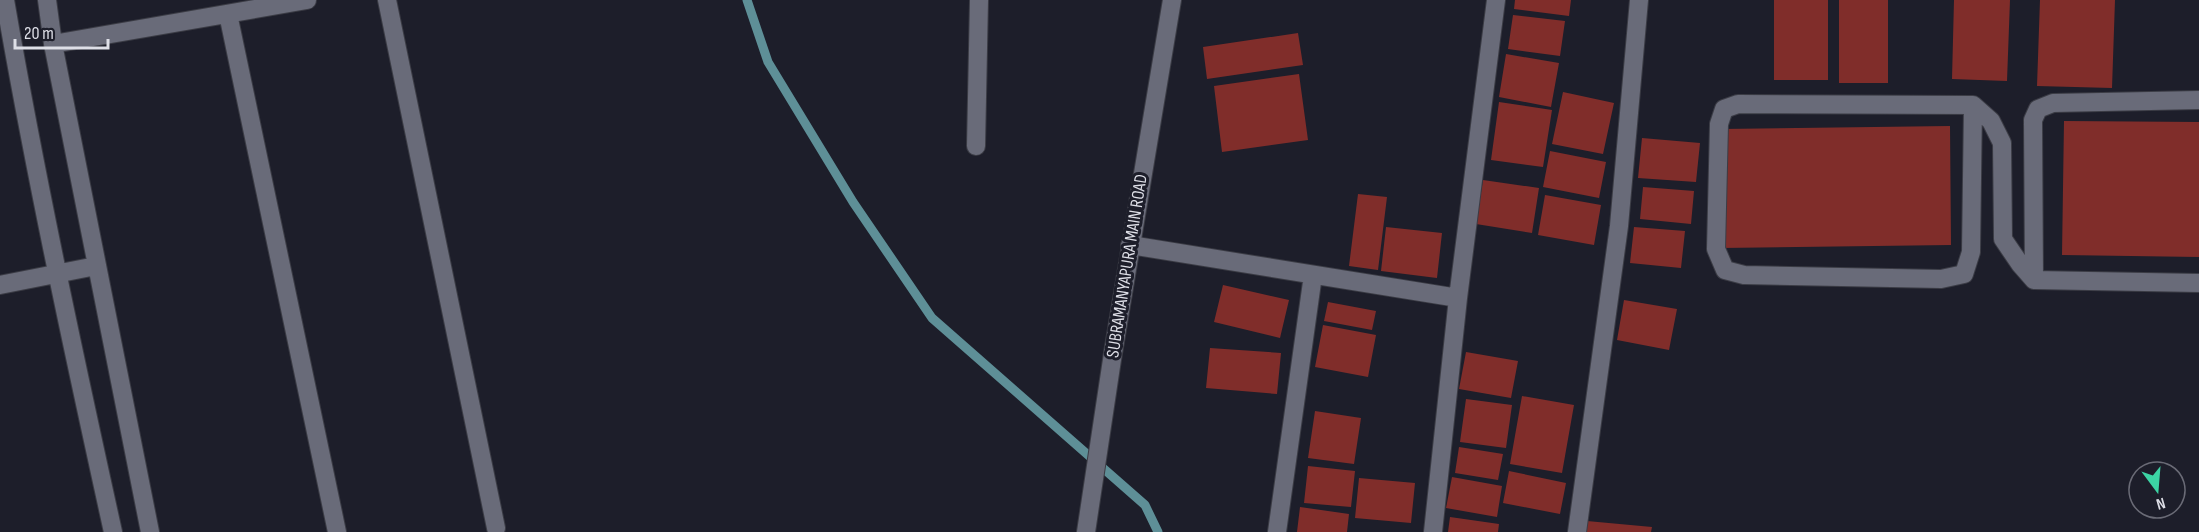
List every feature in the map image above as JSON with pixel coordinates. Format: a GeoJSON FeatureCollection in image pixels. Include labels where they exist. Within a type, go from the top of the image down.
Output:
{"type":"FeatureCollection","features":[{"type":"Feature","properties":{"kind":"street"},"geometry":{"type":"LineString","coordinates":[[5,0],[26,124],[56,274],[113,532]]}},
{"type":"Feature","properties":{"kind":"street"},"geometry":{"type":"LineString","coordinates":[[47,0],[53,44],[150,532]]}},
{"type":"Feature","properties":{"kind":"street"},"geometry":{"type":"LineString","coordinates":[[53,44],[307,0]]}},
{"type":"Feature","properties":{"kind":"street"},"geometry":{"type":"LineString","coordinates":[[387,0],[496,528]]}},
{"type":"Feature","properties":{"kind":"street"},"geometry":{"type":"LineString","coordinates":[[976,146],[979,0]]}},
{"type":"Feature","properties":{"kind":"street","name":"SUBRAMANYAPURA MAIN ROAD"},"geometry":{"type":"LineString","coordinates":[[1086,532],[1130,245],[1172,0]]}},
{"type":"Feature","properties":{"kind":"street"},"geometry":{"type":"LineString","coordinates":[[1433,532],[1458,298],[1496,0]]}},
{"type":"Feature","properties":{"kind":"street"},"geometry":{"type":"LineString","coordinates":[[1576,532],[1619,226],[1639,0]]}},
{"type":"Feature","properties":{"kind":"street"},"geometry":{"type":"LineString","coordinates":[[228,14],[337,532]]}},
{"type":"Feature","properties":{"kind":"street"},"geometry":{"type":"LineString","coordinates":[[2034,280],[2033,120],[2038,109],[2053,103],[2199,100]]}},
{"type":"Feature","properties":{"kind":"street"},"geometry":{"type":"LineString","coordinates":[[1973,105],[1971,252],[1964,274],[1941,279],[1744,275],[1725,270],[1716,249],[1719,124],[1724,110],[1738,104],[1973,105],[1991,121],[2002,143],[2003,239],[2034,280],[2199,283]]}},
{"type":"Feature","properties":{"kind":"street"},"geometry":{"type":"LineString","coordinates":[[1130,245],[1458,298]]}},
{"type":"Feature","properties":{"kind":"street"},"geometry":{"type":"LineString","coordinates":[[0,285],[96,266]]}},
{"type":"Feature","properties":{"kind":"street"},"geometry":{"type":"LineString","coordinates":[[1277,532],[1313,275]]}},
{"type":"Feature","properties":{"kind":"building"},"geometry":{"type":"Polygon","coordinates":[[[1515,0],[1571,0],[1569,16],[1514,9],[1515,0]]]}},
{"type":"Feature","properties":{"kind":"building"},"geometry":{"type":"Polygon","coordinates":[[[1774,0],[1828,0],[1828,80],[1774,80],[1774,0]]]}},
{"type":"Feature","properties":{"kind":"building"},"geometry":{"type":"Polygon","coordinates":[[[1839,0],[1888,0],[1888,83],[1839,83],[1839,0]]]}},
{"type":"Feature","properties":{"kind":"building"},"geometry":{"type":"Polygon","coordinates":[[[1954,0],[2010,0],[2007,81],[1952,79],[1954,0]]]}},
{"type":"Feature","properties":{"kind":"building"},"geometry":{"type":"Polygon","coordinates":[[[2040,0],[2115,0],[2112,88],[2037,86],[2040,0]]]}},
{"type":"Feature","properties":{"kind":"building"},"geometry":{"type":"Polygon","coordinates":[[[1513,15],[1565,21],[1560,56],[1508,49],[1513,15]]]}},
{"type":"Feature","properties":{"kind":"building"},"geometry":{"type":"Polygon","coordinates":[[[1298,33],[1303,65],[1207,79],[1203,47],[1298,33]]]}},
{"type":"Feature","properties":{"kind":"building"},"geometry":{"type":"Polygon","coordinates":[[[1506,54],[1559,63],[1551,107],[1499,97],[1506,54]]]}},
{"type":"Feature","properties":{"kind":"building"},"geometry":{"type":"Polygon","coordinates":[[[1299,74],[1308,140],[1222,152],[1214,86],[1299,74]]]}},
{"type":"Feature","properties":{"kind":"building"},"geometry":{"type":"Polygon","coordinates":[[[1563,92],[1614,103],[1603,154],[1552,144],[1563,92]]]}},
{"type":"Feature","properties":{"kind":"building"},"geometry":{"type":"Polygon","coordinates":[[[1499,102],[1552,110],[1543,167],[1491,160],[1499,102]]]}},
{"type":"Feature","properties":{"kind":"building"},"geometry":{"type":"Polygon","coordinates":[[[2064,121],[2199,122],[2199,257],[2062,255],[2064,121]]]}},
{"type":"Feature","properties":{"kind":"building"},"geometry":{"type":"Polygon","coordinates":[[[1950,126],[1951,245],[1720,248],[1722,129],[1950,126]]]}},
{"type":"Feature","properties":{"kind":"building"},"geometry":{"type":"Polygon","coordinates":[[[1642,138],[1700,143],[1696,182],[1638,178],[1642,138]]]}},
{"type":"Feature","properties":{"kind":"building"},"geometry":{"type":"Polygon","coordinates":[[[1550,151],[1606,162],[1599,198],[1543,187],[1550,151]]]}},
{"type":"Feature","properties":{"kind":"building"},"geometry":{"type":"Polygon","coordinates":[[[1483,180],[1539,188],[1532,233],[1476,224],[1483,180]]]}},
{"type":"Feature","properties":{"kind":"building"},"geometry":{"type":"Polygon","coordinates":[[[1643,187],[1694,191],[1691,224],[1640,219],[1643,187]]]}},
{"type":"Feature","properties":{"kind":"building"},"geometry":{"type":"Polygon","coordinates":[[[1358,194],[1387,197],[1378,270],[1349,266],[1358,194]]]}},
{"type":"Feature","properties":{"kind":"building"},"geometry":{"type":"Polygon","coordinates":[[[1545,195],[1601,205],[1594,245],[1538,235],[1545,195]]]}},
{"type":"Feature","properties":{"kind":"building"},"geometry":{"type":"Polygon","coordinates":[[[1386,227],[1442,233],[1437,278],[1381,271],[1386,227]]]}},
{"type":"Feature","properties":{"kind":"building"},"geometry":{"type":"Polygon","coordinates":[[[1634,227],[1685,231],[1681,268],[1630,263],[1634,227]]]}},
{"type":"Feature","properties":{"kind":"building"},"geometry":{"type":"Polygon","coordinates":[[[1223,285],[1289,300],[1280,338],[1214,322],[1223,285]]]}},
{"type":"Feature","properties":{"kind":"building"},"geometry":{"type":"Polygon","coordinates":[[[1624,300],[1677,309],[1669,350],[1617,340],[1624,300]]]}},
{"type":"Feature","properties":{"kind":"building"},"geometry":{"type":"Polygon","coordinates":[[[1328,302],[1376,311],[1372,330],[1324,321],[1328,302]]]}},
{"type":"Feature","properties":{"kind":"building"},"geometry":{"type":"Polygon","coordinates":[[[1323,325],[1376,335],[1368,377],[1315,367],[1323,325]]]}},
{"type":"Feature","properties":{"kind":"building"},"geometry":{"type":"Polygon","coordinates":[[[1210,348],[1281,353],[1277,394],[1206,388],[1210,348]]]}},
{"type":"Feature","properties":{"kind":"building"},"geometry":{"type":"Polygon","coordinates":[[[1466,352],[1518,361],[1511,398],[1459,389],[1466,352]]]}},
{"type":"Feature","properties":{"kind":"building"},"geometry":{"type":"Polygon","coordinates":[[[1522,396],[1574,405],[1562,473],[1510,464],[1522,396]]]}},
{"type":"Feature","properties":{"kind":"building"},"geometry":{"type":"Polygon","coordinates":[[[1466,399],[1512,405],[1506,448],[1460,442],[1466,399]]]}},
{"type":"Feature","properties":{"kind":"building"},"geometry":{"type":"Polygon","coordinates":[[[1315,411],[1361,418],[1354,464],[1308,458],[1315,411]]]}},
{"type":"Feature","properties":{"kind":"building"},"geometry":{"type":"Polygon","coordinates":[[[1459,447],[1503,454],[1498,480],[1455,473],[1459,447]]]}},
{"type":"Feature","properties":{"kind":"building"},"geometry":{"type":"Polygon","coordinates":[[[1308,466],[1355,471],[1351,507],[1304,503],[1308,466]]]}},
{"type":"Feature","properties":{"kind":"building"},"geometry":{"type":"Polygon","coordinates":[[[1509,471],[1566,483],[1560,514],[1503,503],[1509,471]]]}},
{"type":"Feature","properties":{"kind":"building"},"geometry":{"type":"Polygon","coordinates":[[[1452,477],[1502,486],[1497,517],[1446,508],[1452,477]]]}},
{"type":"Feature","properties":{"kind":"building"},"geometry":{"type":"Polygon","coordinates":[[[1359,478],[1415,483],[1411,523],[1355,518],[1359,478]]]}},
{"type":"Feature","properties":{"kind":"building"},"geometry":{"type":"Polygon","coordinates":[[[1300,507],[1349,514],[1347,532],[1297,532],[1300,507]]]}},
{"type":"Feature","properties":{"kind":"building"},"geometry":{"type":"Polygon","coordinates":[[[1450,517],[1499,524],[1498,532],[1448,532],[1450,517]]]}},
{"type":"Feature","properties":{"kind":"building"},"geometry":{"type":"Polygon","coordinates":[[[1587,521],[1652,527],[1651,532],[1586,532],[1587,521]]]}},
{"type":"Feature","properties":{"kind":"waterway"},"geometry":{"type":"LineString","coordinates":[[747,0],[768,62],[853,202],[932,318],[1145,505],[1158,532]]}}]}
